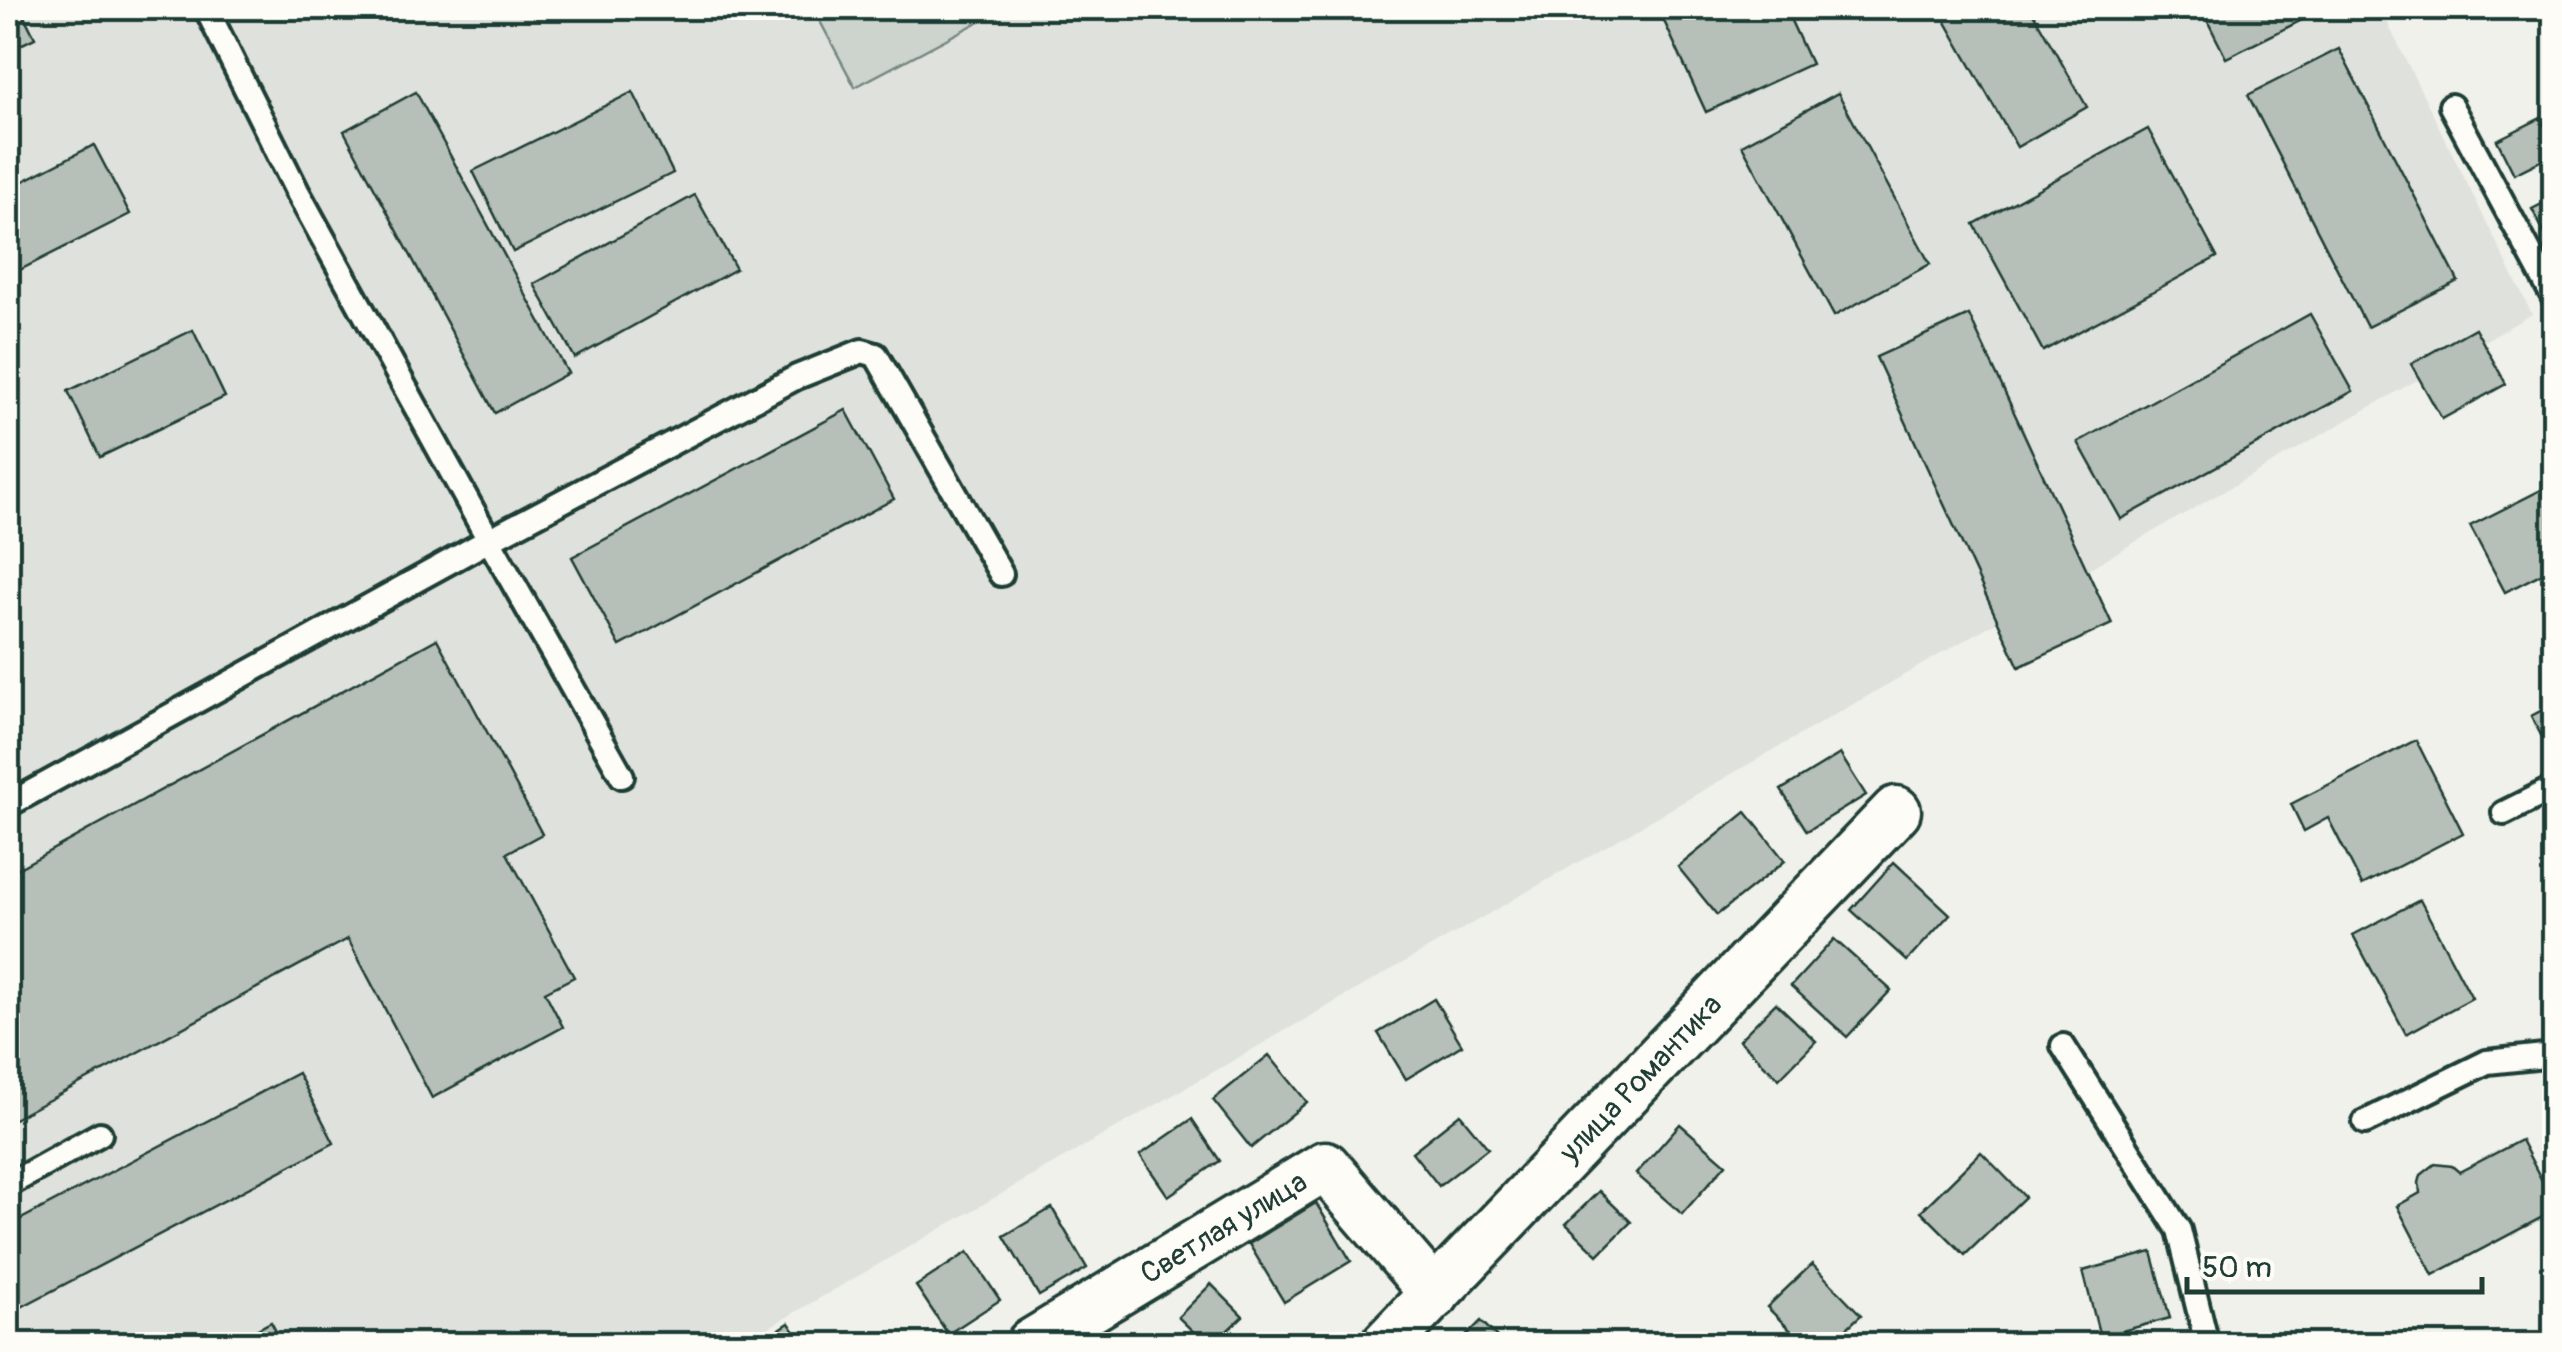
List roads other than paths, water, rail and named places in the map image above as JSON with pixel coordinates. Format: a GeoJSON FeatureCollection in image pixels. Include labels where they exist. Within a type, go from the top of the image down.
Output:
{"type":"FeatureCollection","features":[{"type":"Feature","properties":{"kind":"street","name":"улица Романтика"},"geometry":{"type":"LineString","coordinates":[[1386,1344],[1896,811]]}},
{"type":"Feature","properties":{"kind":"street","name":"Светлая улица"},"geometry":{"type":"LineString","coordinates":[[1031,1344],[1325,1166],[1435,1294]]}},
{"type":"Feature","properties":{"kind":"lane"},"geometry":{"type":"LineString","coordinates":[[206,8],[297,191],[622,776]]}},
{"type":"Feature","properties":{"kind":"lane"},"geometry":{"type":"LineString","coordinates":[[2451,106],[2554,298]]}},
{"type":"Feature","properties":{"kind":"lane"},"geometry":{"type":"LineString","coordinates":[[8,805],[489,540],[797,377],[862,352],[876,355],[1001,574]]}},
{"type":"Feature","properties":{"kind":"lane"},"geometry":{"type":"LineString","coordinates":[[2504,812],[2554,788]]}},
{"type":"Feature","properties":{"kind":"lane"},"geometry":{"type":"LineString","coordinates":[[2063,1046],[2180,1230],[2206,1344]]}},
{"type":"Feature","properties":{"kind":"lane"},"geometry":{"type":"LineString","coordinates":[[2365,1122],[2487,1062],[2554,1056]]}},
{"type":"Feature","properties":{"kind":"lane"},"geometry":{"type":"LineString","coordinates":[[8,1186],[100,1134]]}}]}
